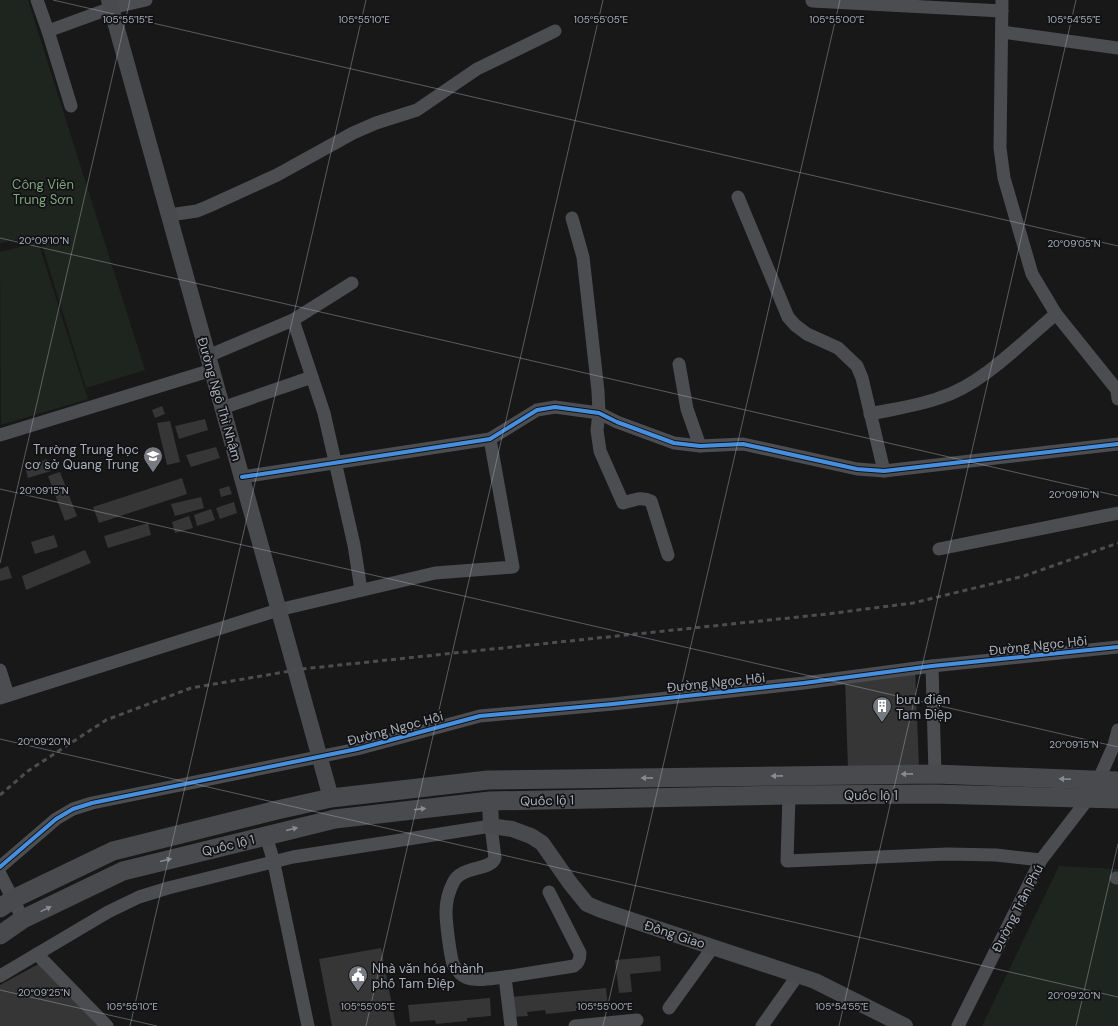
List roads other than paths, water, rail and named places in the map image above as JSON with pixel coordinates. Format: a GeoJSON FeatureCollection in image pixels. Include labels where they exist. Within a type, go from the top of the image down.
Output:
{"type":"FeatureCollection","features":[{"type":"Feature","properties":{"kind":"highway","name":"Quốc lộ 1"},"geometry":{"type":"LineString","coordinates":[[6,903],[114,851],[331,798],[488,780],[935,774],[1118,781]]}},
{"type":"Feature","properties":{"kind":"highway"},"geometry":{"type":"LineString","coordinates":[[1088,799],[1098,781]]}},
{"type":"Feature","properties":{"kind":"highway","name":"Quốc lộ 1"},"geometry":{"type":"LineString","coordinates":[[0,935],[23,919],[123,871],[337,818],[490,801],[789,795],[934,794],[1118,799]]}},
{"type":"Feature","properties":{"kind":"highway"},"geometry":{"type":"LineString","coordinates":[[331,798],[337,818]]}},
{"type":"Feature","properties":{"kind":"main road","name":"Đường Ngô Thì Nhậm"},"geometry":{"type":"LineString","coordinates":[[110,4],[331,798]]}},
{"type":"Feature","properties":{"kind":"main road"},"geometry":{"type":"LineString","coordinates":[[490,801],[491,826]]}},
{"type":"Feature","properties":{"kind":"main road","name":"Đồng Giao"},"geometry":{"type":"LineString","coordinates":[[491,826],[512,830],[530,836],[542,843],[570,883],[587,904],[601,910],[815,981],[905,1026]]}},
{"type":"Feature","properties":{"kind":"street"},"geometry":{"type":"LineString","coordinates":[[37,0],[48,31],[70,106]]}},
{"type":"Feature","properties":{"kind":"street"},"geometry":{"type":"LineString","coordinates":[[48,31],[110,4],[146,0]]}},
{"type":"Feature","properties":{"kind":"street"},"geometry":{"type":"LineString","coordinates":[[812,1],[1002,5],[1000,148],[1004,178],[1032,274],[1056,314],[1118,393]]}},
{"type":"Feature","properties":{"kind":"street"},"geometry":{"type":"LineString","coordinates":[[169,215],[197,211],[209,206],[277,175],[353,133],[417,110],[477,70],[555,31]]}},
{"type":"Feature","properties":{"kind":"street"},"geometry":{"type":"LineString","coordinates":[[1002,32],[1118,48]]}},
{"type":"Feature","properties":{"kind":"street"},"geometry":{"type":"LineString","coordinates":[[738,197],[788,317],[795,325],[807,334],[838,348],[857,366],[862,378],[884,471]]}},
{"type":"Feature","properties":{"kind":"street"},"geometry":{"type":"LineString","coordinates":[[572,218],[583,257],[599,413],[597,430],[600,451],[623,503],[640,498],[645,498],[651,501],[668,555]]}},
{"type":"Feature","properties":{"kind":"street"},"geometry":{"type":"LineString","coordinates":[[0,435],[210,363],[293,320],[352,283]]}},
{"type":"Feature","properties":{"kind":"street"},"geometry":{"type":"LineString","coordinates":[[870,414],[940,398],[965,387],[985,374],[1056,314]]}},
{"type":"Feature","properties":{"kind":"street"},"geometry":{"type":"LineString","coordinates":[[293,320],[324,413],[354,546],[361,590]]}},
{"type":"Feature","properties":{"kind":"street"},"geometry":{"type":"LineString","coordinates":[[679,364],[687,409],[700,446]]}},
{"type":"Feature","properties":{"kind":"street"},"geometry":{"type":"LineString","coordinates":[[222,408],[312,377]]}},
{"type":"Feature","properties":{"kind":"street"},"geometry":{"type":"LineString","coordinates":[[242,477],[490,439],[537,410],[555,407],[599,413],[617,422],[674,443],[700,446],[743,444],[857,469],[884,471],[1118,444]]}},
{"type":"Feature","properties":{"kind":"street"},"geometry":{"type":"LineString","coordinates":[[0,670],[4,696],[278,610],[435,573],[512,567],[490,439]]}},
{"type":"Feature","properties":{"kind":"street"},"geometry":{"type":"LineString","coordinates":[[939,550],[1118,512]]}},
{"type":"Feature","properties":{"kind":"street","name":"Đường Ngọc Hồi"},"geometry":{"type":"LineString","coordinates":[[0,867],[56,819],[73,809],[92,803],[320,756],[357,750],[480,716],[613,704],[804,683],[932,666],[1118,647]]}},
{"type":"Feature","properties":{"kind":"street"},"geometry":{"type":"LineString","coordinates":[[932,666],[935,774]]}},
{"type":"Feature","properties":{"kind":"street"},"geometry":{"type":"LineString","coordinates":[[1098,781],[1114,745],[1118,730]]}},
{"type":"Feature","properties":{"kind":"street"},"geometry":{"type":"LineString","coordinates":[[789,795],[787,861],[947,854],[996,855],[1041,860]]}},
{"type":"Feature","properties":{"kind":"street","name":"Đường Trần Phú"},"geometry":{"type":"LineString","coordinates":[[958,1026],[1041,860],[1088,799]]}},
{"type":"Feature","properties":{"kind":"street"},"geometry":{"type":"LineString","coordinates":[[0,976],[108,912],[139,897],[168,888],[293,857],[491,826],[495,858],[494,861],[492,864],[460,874],[453,882],[449,896],[446,912],[453,964],[464,976],[471,979],[505,977],[574,966],[578,964],[580,953],[549,892]]}},
{"type":"Feature","properties":{"kind":"street"},"geometry":{"type":"LineString","coordinates":[[266,836],[274,862],[308,1026]]}},
{"type":"Feature","properties":{"kind":"street"},"geometry":{"type":"LineString","coordinates":[[0,874],[6,903],[23,919]]}},
{"type":"Feature","properties":{"kind":"street"},"geometry":{"type":"LineString","coordinates":[[669,1008],[713,947]]}},
{"type":"Feature","properties":{"kind":"street"},"geometry":{"type":"LineString","coordinates":[[37,954],[107,1026]]}},
{"type":"Feature","properties":{"kind":"street"},"geometry":{"type":"LineString","coordinates":[[762,1026],[798,975]]}},
{"type":"Feature","properties":{"kind":"street"},"geometry":{"type":"LineString","coordinates":[[505,977],[511,1026]]}},
{"type":"Feature","properties":{"kind":"street"},"geometry":{"type":"LineString","coordinates":[[575,1026],[637,1020]]}},
{"type":"Feature","properties":{"kind":"railway"},"geometry":{"type":"LineString","coordinates":[[0,795],[28,771],[106,720],[191,688],[302,669],[827,614],[913,603],[1024,576],[1118,543]]}},
{"type":"Feature","properties":{"kind":"place","name":"Trường Trung học cơ sở Quang Trung"},"geometry":{"type":"Point","coordinates":[153,473]}},
{"type":"Feature","properties":{"kind":"place","name":"bưu điện Tam Điệp"},"geometry":{"type":"Point","coordinates":[882,723]}},
{"type":"Feature","properties":{"kind":"place","name":"Nhà văn hóa thành phố Tam Điệp"},"geometry":{"type":"Point","coordinates":[358,992]}},
{"type":"Feature","properties":{"kind":"park label","name":"Công Viên Trung Sơn"},"geometry":{"type":"Point","coordinates":[43,192]}}]}
